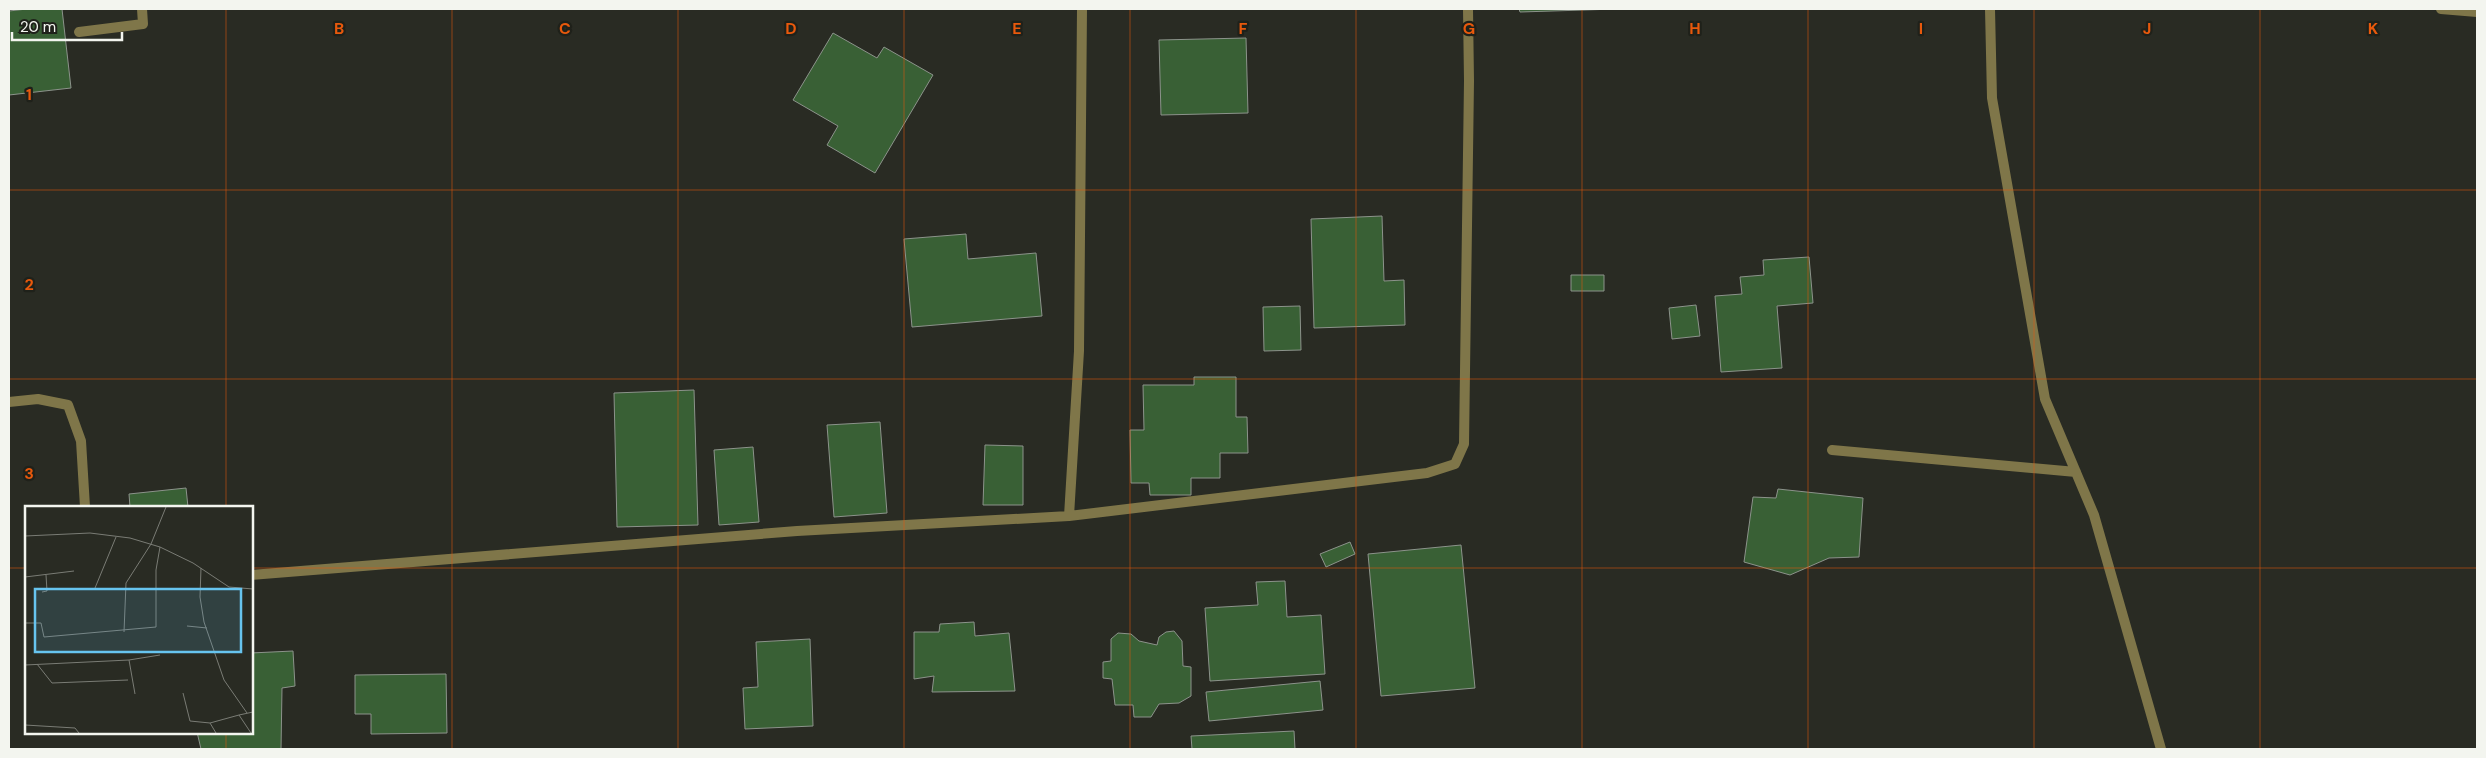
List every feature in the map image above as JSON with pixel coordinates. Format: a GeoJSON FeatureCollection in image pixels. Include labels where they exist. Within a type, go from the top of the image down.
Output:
{"type":"FeatureCollection","features":[{"type":"Feature","properties":{"kind":"street"},"geometry":{"type":"LineString","coordinates":[[79,32],[143,24],[142,9]]}},
{"type":"Feature","properties":{"kind":"street"},"geometry":{"type":"LineString","coordinates":[[1069,516],[1079,351],[1082,9]]}},
{"type":"Feature","properties":{"kind":"street"},"geometry":{"type":"LineString","coordinates":[[252,575],[797,531],[1069,516],[1427,473],[1455,464],[1464,444],[1470,81],[1468,9]]}},
{"type":"Feature","properties":{"kind":"street"},"geometry":{"type":"LineString","coordinates":[[1990,9],[1992,98],[2014,234],[2045,399],[2094,516],[2161,749]]}},
{"type":"Feature","properties":{"kind":"street"},"geometry":{"type":"LineString","coordinates":[[2441,9],[2477,12]]}},
{"type":"Feature","properties":{"kind":"street"},"geometry":{"type":"LineString","coordinates":[[9,402],[38,399],[68,405],[81,441],[85,506]]}},
{"type":"Feature","properties":{"kind":"street"},"geometry":{"type":"LineString","coordinates":[[1832,450],[2076,472]]}},
{"type":"Feature","properties":{"kind":"building"},"geometry":{"type":"Polygon","coordinates":[[[62,9],[71,88],[9,95],[9,11],[62,9]]]}},
{"type":"Feature","properties":{"kind":"building"},"geometry":{"type":"Polygon","coordinates":[[[1519,9],[1616,9],[1520,12],[1519,9]]]}},
{"type":"Feature","properties":{"kind":"building"},"geometry":{"type":"Polygon","coordinates":[[[833,33],[877,58],[884,47],[933,75],[875,173],[827,145],[838,126],[793,100],[833,33]]]}},
{"type":"Feature","properties":{"kind":"building"},"geometry":{"type":"Polygon","coordinates":[[[1246,38],[1248,113],[1161,115],[1159,40],[1246,38]]]}},
{"type":"Feature","properties":{"kind":"building"},"geometry":{"type":"Polygon","coordinates":[[[1382,216],[1384,281],[1404,280],[1405,325],[1314,328],[1311,219],[1382,216]]]}},
{"type":"Feature","properties":{"kind":"building"},"geometry":{"type":"Polygon","coordinates":[[[966,234],[968,259],[1036,253],[1042,316],[912,327],[904,239],[966,234]]]}},
{"type":"Feature","properties":{"kind":"building"},"geometry":{"type":"Polygon","coordinates":[[[1809,257],[1813,303],[1777,306],[1782,368],[1721,372],[1715,296],[1742,294],[1740,277],[1764,275],[1763,260],[1809,257]]]}},
{"type":"Feature","properties":{"kind":"building"},"geometry":{"type":"Polygon","coordinates":[[[1571,275],[1604,275],[1604,291],[1571,291],[1571,275]]]}},
{"type":"Feature","properties":{"kind":"building"},"geometry":{"type":"Polygon","coordinates":[[[1696,305],[1700,336],[1672,339],[1669,308],[1696,305]]]}},
{"type":"Feature","properties":{"kind":"building"},"geometry":{"type":"Polygon","coordinates":[[[1300,306],[1301,350],[1264,351],[1263,307],[1300,306]]]}},
{"type":"Feature","properties":{"kind":"building"},"geometry":{"type":"Polygon","coordinates":[[[1194,377],[1236,377],[1236,417],[1247,417],[1248,453],[1220,453],[1220,478],[1191,478],[1191,495],[1150,495],[1149,483],[1131,483],[1130,430],[1144,430],[1143,385],[1194,385],[1194,377]]]}},
{"type":"Feature","properties":{"kind":"building"},"geometry":{"type":"Polygon","coordinates":[[[694,390],[698,525],[617,527],[614,393],[694,390]]]}},
{"type":"Feature","properties":{"kind":"building"},"geometry":{"type":"Polygon","coordinates":[[[880,422],[887,513],[834,517],[827,425],[880,422]]]}},
{"type":"Feature","properties":{"kind":"building"},"geometry":{"type":"Polygon","coordinates":[[[985,445],[1023,446],[1023,505],[983,505],[985,445]]]}},
{"type":"Feature","properties":{"kind":"building"},"geometry":{"type":"Polygon","coordinates":[[[753,447],[759,522],[719,525],[714,450],[753,447]]]}},
{"type":"Feature","properties":{"kind":"building"},"geometry":{"type":"Polygon","coordinates":[[[186,488],[188,506],[130,506],[129,494],[186,488]]]}},
{"type":"Feature","properties":{"kind":"building"},"geometry":{"type":"Polygon","coordinates":[[[1778,489],[1863,498],[1859,557],[1829,558],[1790,575],[1744,562],[1753,497],[1776,498],[1778,489]]]}},
{"type":"Feature","properties":{"kind":"building"},"geometry":{"type":"Polygon","coordinates":[[[1350,542],[1355,554],[1326,567],[1320,554],[1350,542]]]}},
{"type":"Feature","properties":{"kind":"building"},"geometry":{"type":"Polygon","coordinates":[[[1461,545],[1475,688],[1381,696],[1368,554],[1461,545]]]}},
{"type":"Feature","properties":{"kind":"building"},"geometry":{"type":"Polygon","coordinates":[[[1285,581],[1287,617],[1321,615],[1325,674],[1210,681],[1205,608],[1258,605],[1256,582],[1285,581]]]}},
{"type":"Feature","properties":{"kind":"building"},"geometry":{"type":"Polygon","coordinates":[[[974,622],[975,636],[1009,633],[1015,691],[932,692],[934,676],[914,679],[914,632],[939,632],[940,624],[974,622]]]}},
{"type":"Feature","properties":{"kind":"building"},"geometry":{"type":"Polygon","coordinates":[[[1174,631],[1182,641],[1183,666],[1191,667],[1191,696],[1179,703],[1159,704],[1151,717],[1134,717],[1133,705],[1115,705],[1112,679],[1103,678],[1103,662],[1111,661],[1111,639],[1118,633],[1131,634],[1139,641],[1157,645],[1159,637],[1166,632],[1174,631]]]}},
{"type":"Feature","properties":{"kind":"building"},"geometry":{"type":"Polygon","coordinates":[[[810,639],[813,726],[745,729],[743,688],[758,687],[756,642],[810,639]]]}},
{"type":"Feature","properties":{"kind":"building"},"geometry":{"type":"Polygon","coordinates":[[[293,651],[295,686],[282,688],[281,749],[201,749],[197,733],[252,733],[252,653],[293,651]]]}},
{"type":"Feature","properties":{"kind":"building"},"geometry":{"type":"Polygon","coordinates":[[[446,674],[447,733],[371,734],[371,714],[355,714],[355,675],[446,674]]]}},
{"type":"Feature","properties":{"kind":"building"},"geometry":{"type":"Polygon","coordinates":[[[1320,681],[1323,710],[1209,721],[1206,692],[1320,681]]]}},
{"type":"Feature","properties":{"kind":"building"},"geometry":{"type":"Polygon","coordinates":[[[1294,731],[1295,749],[1192,749],[1191,736],[1294,731]]]}}]}
